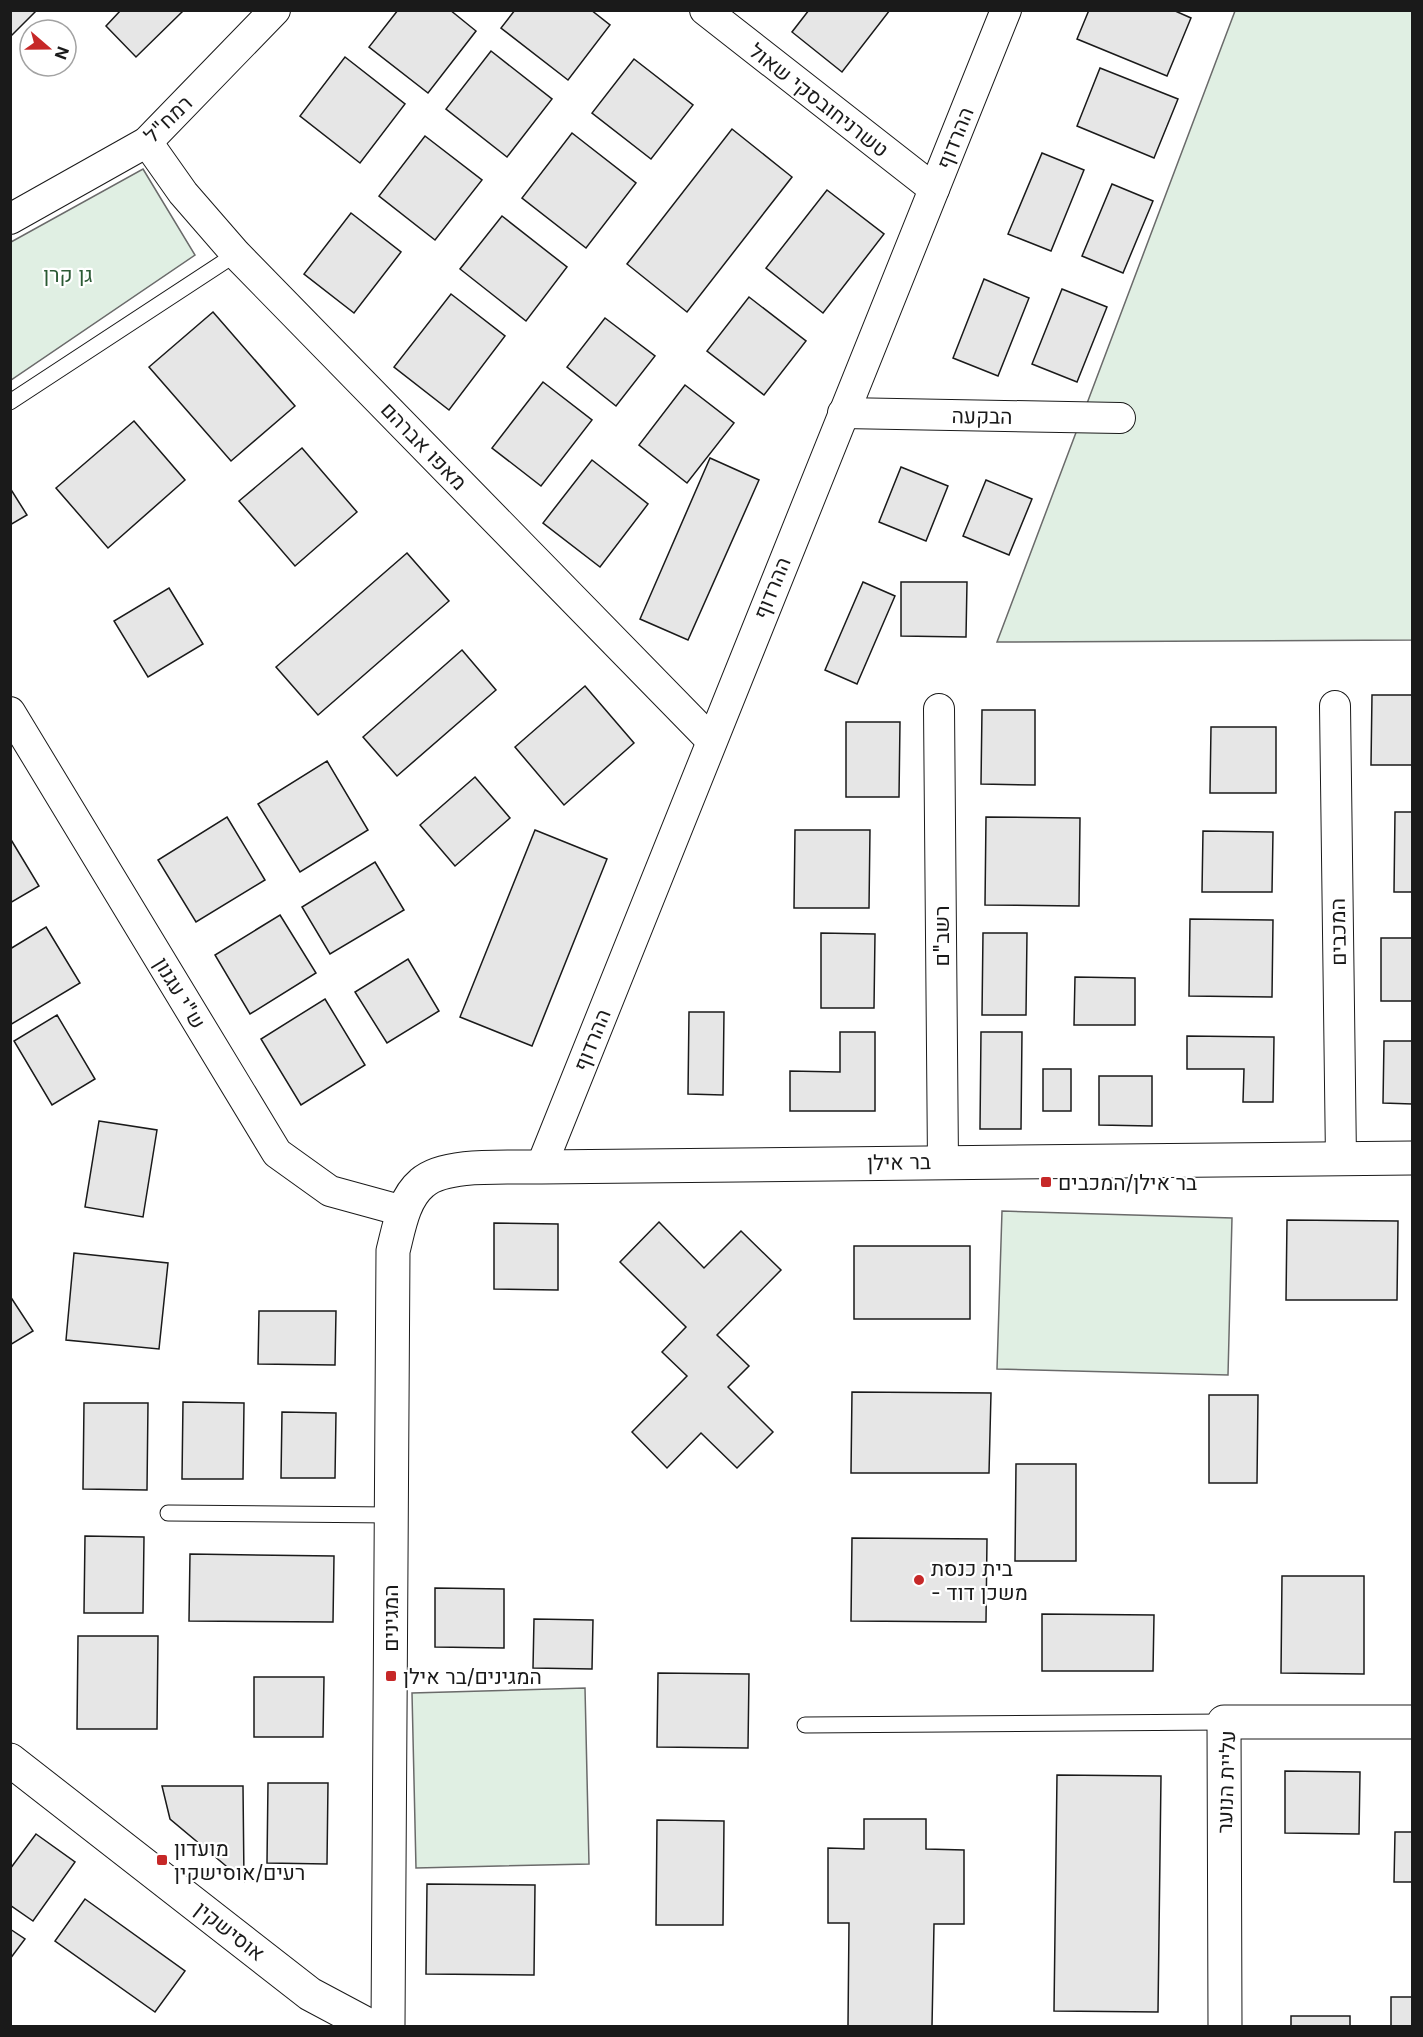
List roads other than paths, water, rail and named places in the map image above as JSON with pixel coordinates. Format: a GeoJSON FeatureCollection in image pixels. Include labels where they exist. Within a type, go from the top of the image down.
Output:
{"type":"FeatureCollection","features":[{"type":"Feature","properties":{"kind":"street","name":"רמח\"ל"},"geometry":{"type":"LineString","coordinates":[[10,219],[147,142],[275,10]]}},
{"type":"Feature","properties":{"kind":"street","name":"טשרניחובסקי שאול"},"geometry":{"type":"LineString","coordinates":[[705,10],[934,189]]}},
{"type":"Feature","properties":{"kind":"street","name":"ההרדוף"},"geometry":{"type":"LineString","coordinates":[[541,1167],[1006,10]]}},
{"type":"Feature","properties":{"kind":"street","name":"מאפו אברהם"},"geometry":{"type":"LineString","coordinates":[[147,142],[183,193],[236,254],[711,740]]}},
{"type":"Feature","properties":{"kind":"street","name":"הבקעה"},"geometry":{"type":"LineString","coordinates":[[843,413],[1120,418]]}},
{"type":"Feature","properties":{"kind":"street","name":"המכבים"},"geometry":{"type":"LineString","coordinates":[[1335,706],[1341,1159]]}},
{"type":"Feature","properties":{"kind":"street","name":"רשב\"ם"},"geometry":{"type":"LineString","coordinates":[[939,709],[943,1162]]}},
{"type":"Feature","properties":{"kind":"street","name":"ש\"י עגנון"},"geometry":{"type":"LineString","coordinates":[[10,712],[277,1153],[330,1191],[403,1211]]}},
{"type":"Feature","properties":{"kind":"street","name":"בר אילן"},"geometry":{"type":"LineString","coordinates":[[403,1211],[422,1182],[450,1170],[541,1167],[1413,1158]]}},
{"type":"Feature","properties":{"kind":"street","name":"המגינים"},"geometry":{"type":"LineString","coordinates":[[387,2026],[393,1251],[403,1211]]}},
{"type":"Feature","properties":{"kind":"street","name":"עליית הנוער"},"geometry":{"type":"LineString","coordinates":[[1225,2026],[1224,1722],[1413,1722]]}},
{"type":"Feature","properties":{"kind":"street","name":"אוסישקין"},"geometry":{"type":"LineString","coordinates":[[10,1760],[309,1994],[370,2026]]}},
{"type":"Feature","properties":{"kind":"lane"},"geometry":{"type":"LineString","coordinates":[[10,402],[236,254]]}},
{"type":"Feature","properties":{"kind":"lane"},"geometry":{"type":"LineString","coordinates":[[168,1513],[391,1515]]}},
{"type":"Feature","properties":{"kind":"lane"},"geometry":{"type":"LineString","coordinates":[[805,1725],[1224,1722]]}},
{"type":"Feature","properties":{"kind":"place","name":"בר אילן/המכבים"},"geometry":{"type":"Point","coordinates":[1046,1182]}},
{"type":"Feature","properties":{"kind":"place","name":"בית כנסת - משכן דוד"},"geometry":{"type":"Point","coordinates":[919,1580]}},
{"type":"Feature","properties":{"kind":"place","name":"המגינים/בר אילן"},"geometry":{"type":"Point","coordinates":[391,1676]}},
{"type":"Feature","properties":{"kind":"place","name":"מועדון רעים/אוסישקין"},"geometry":{"type":"Point","coordinates":[162,1860]}},
{"type":"Feature","properties":{"kind":"park label","name":"גן קרן"},"geometry":{"type":"Point","coordinates":[68,274]}}]}
